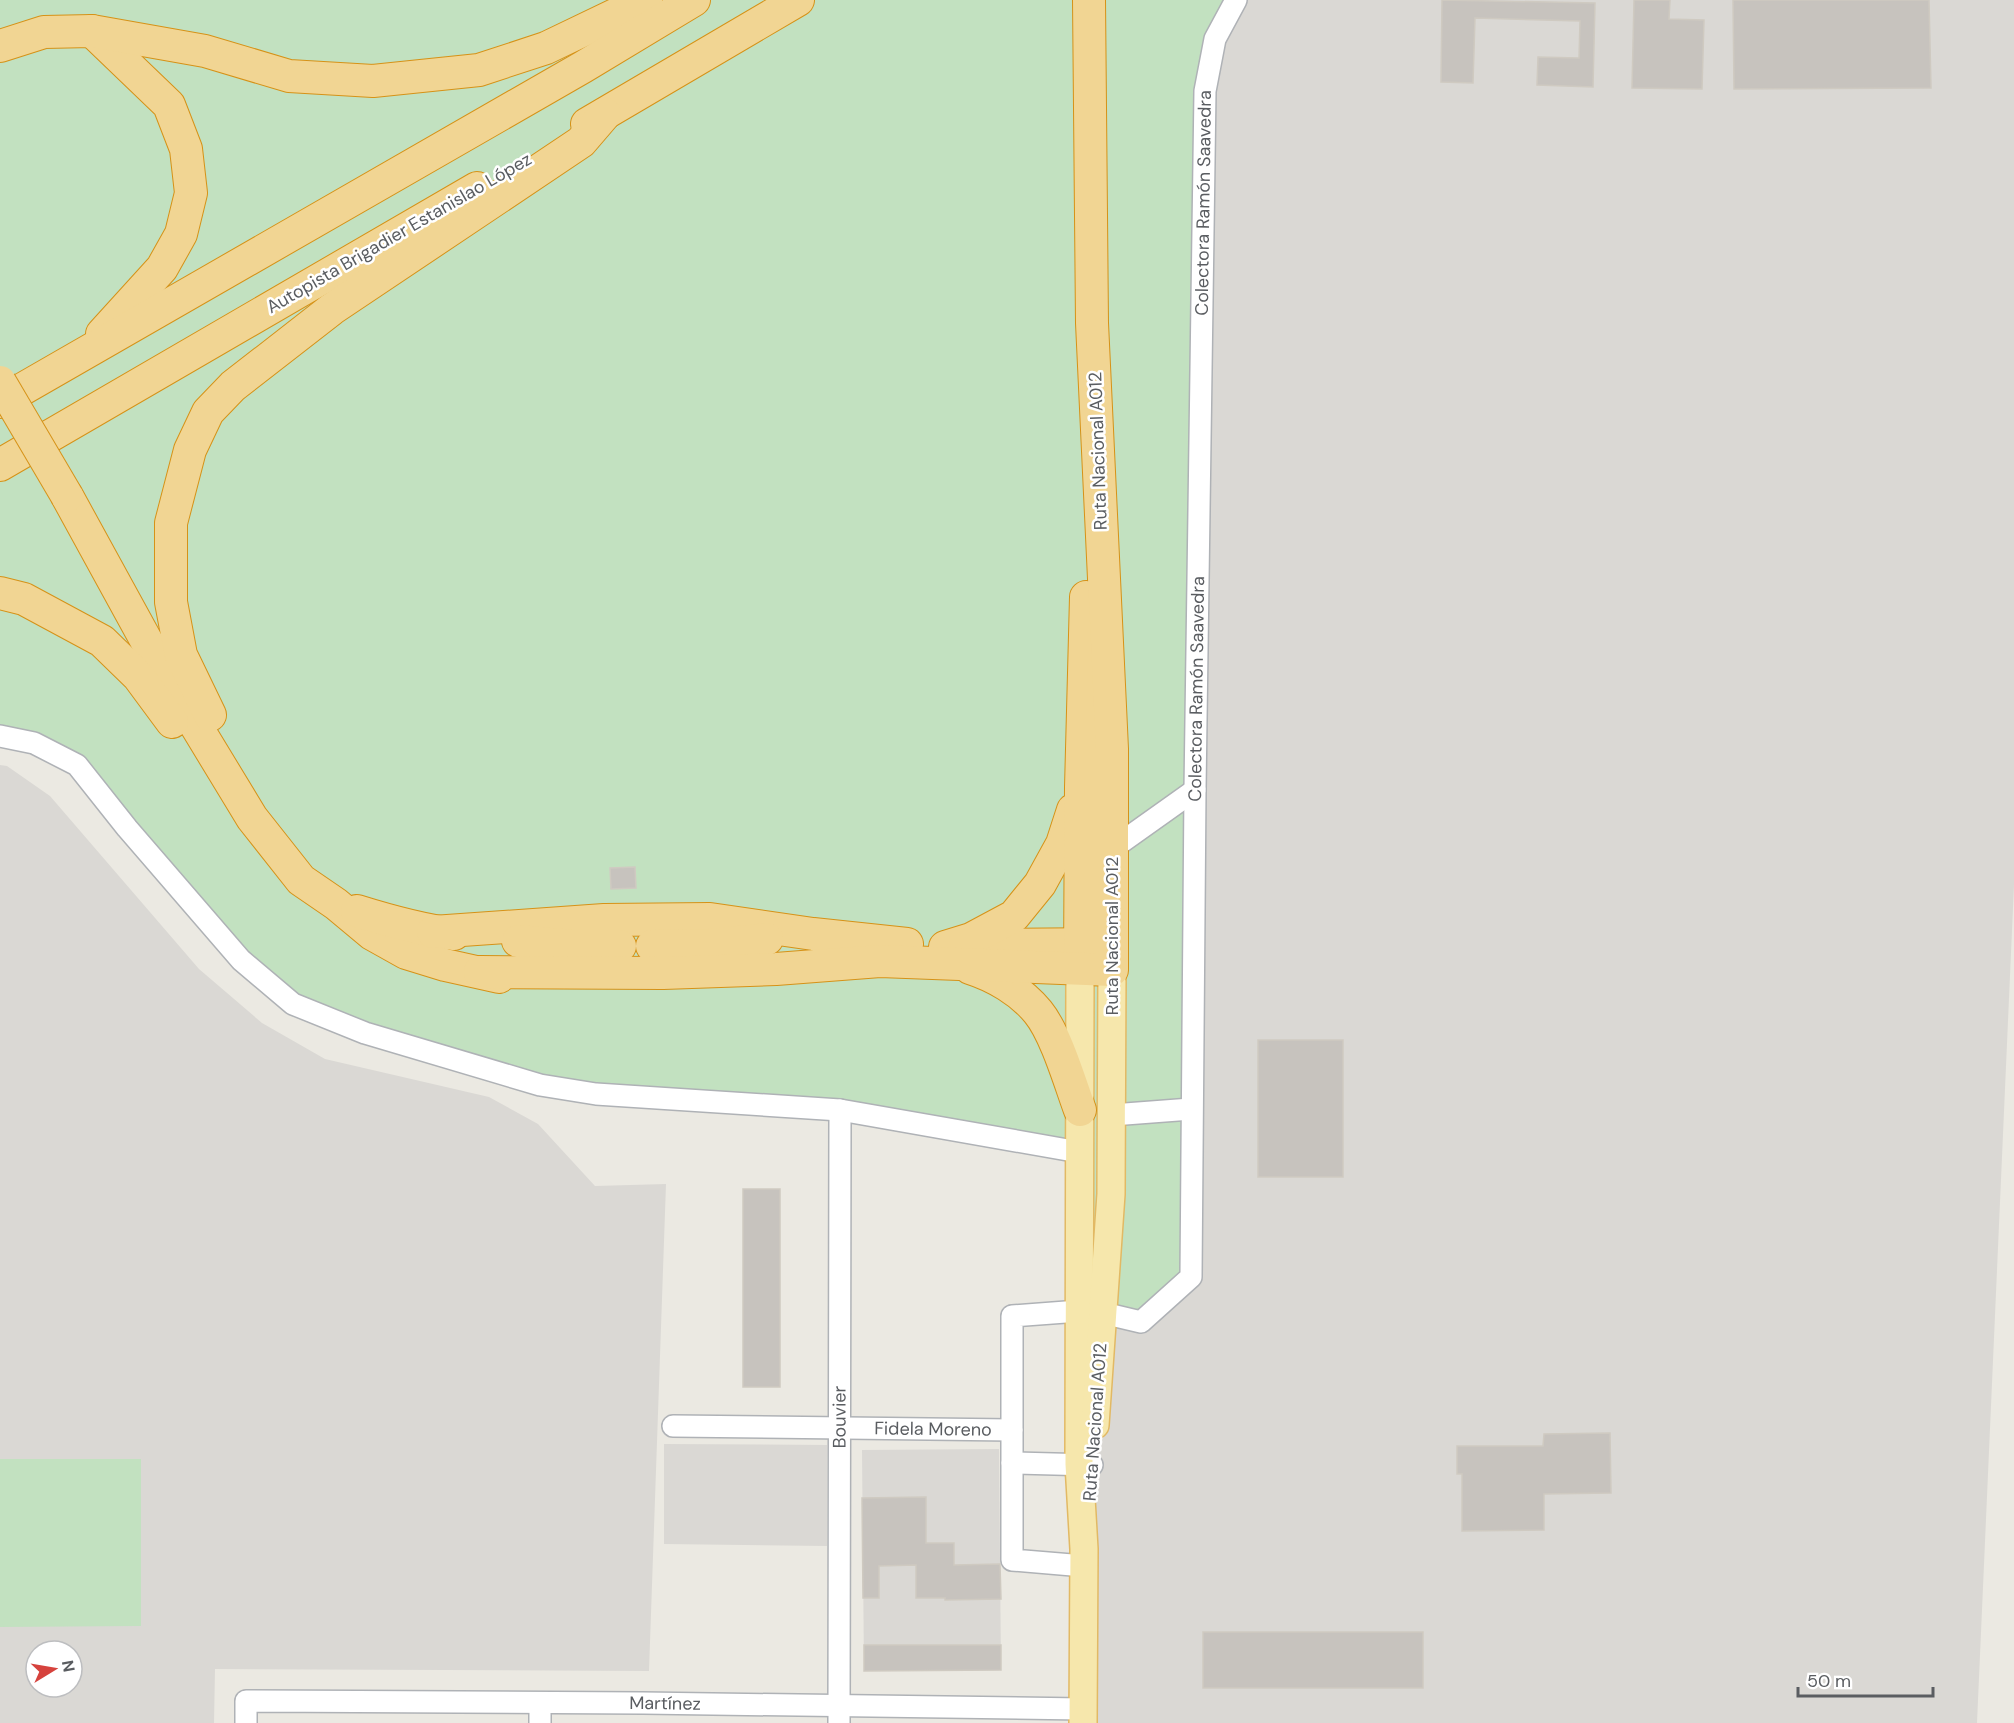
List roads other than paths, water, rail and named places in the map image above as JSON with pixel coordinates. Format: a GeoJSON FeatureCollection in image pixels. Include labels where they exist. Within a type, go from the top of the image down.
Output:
{"type":"FeatureCollection","features":[{"type":"Feature","properties":{"kind":"highway"},"geometry":{"type":"LineString","coordinates":[[0,46],[44,32],[92,31],[205,51],[289,76],[373,81],[479,70],[546,48],[646,0]]}},
{"type":"Feature","properties":{"kind":"highway"},"geometry":{"type":"LineString","coordinates":[[0,402],[583,67],[694,0]]}},
{"type":"Feature","properties":{"kind":"highway","name":"Autopista Brigadier Estanislao López"},"geometry":{"type":"LineString","coordinates":[[0,465],[798,0]]}},
{"type":"Feature","properties":{"kind":"highway","name":"Ruta Nacional A012"},"geometry":{"type":"LineString","coordinates":[[1080,956],[1081,787],[1092,323],[1089,0]]}},
{"type":"Feature","properties":{"kind":"highway"},"geometry":{"type":"LineString","coordinates":[[86,353],[162,268],[181,234],[191,193],[186,149],[169,105],[92,31]]}},
{"type":"Feature","properties":{"kind":"highway"},"geometry":{"type":"LineString","coordinates":[[252,818],[245,788],[181,655],[171,602],[171,523],[189,450],[208,412],[234,386],[332,309],[581,142],[605,114]]}},
{"type":"Feature","properties":{"kind":"highway","name":"Ruta Nacional A012"},"geometry":{"type":"LineString","coordinates":[[1092,323],[1112,749],[1112,957]]}},
{"type":"Feature","properties":{"kind":"highway"},"geometry":{"type":"LineString","coordinates":[[0,382],[67,496],[164,673],[252,818],[301,880],[336,904],[372,934],[406,953],[480,972],[663,973],[776,969],[950,955],[1112,957]]}},
{"type":"Feature","properties":{"kind":"highway"},"geometry":{"type":"LineString","coordinates":[[0,592],[24,599],[102,641],[138,676],[226,801],[252,818]]}},
{"type":"Feature","properties":{"kind":"highway"},"geometry":{"type":"LineString","coordinates":[[950,955],[971,939],[1014,916],[1040,884],[1062,844],[1081,787]]}},
{"type":"Feature","properties":{"kind":"highway"},"geometry":{"type":"LineString","coordinates":[[336,904],[433,932],[620,946],[480,972]]}},
{"type":"Feature","properties":{"kind":"highway"},"geometry":{"type":"LineString","coordinates":[[433,932],[603,920],[710,919],[886,942],[950,955],[990,974],[1015,991],[1039,1013],[1062,1058],[1080,1110]]}},
{"type":"Feature","properties":{"kind":"highway"},"geometry":{"type":"LineString","coordinates":[[776,969],[713,960],[653,946],[813,934]]}},
{"type":"Feature","properties":{"kind":"main road","name":"Ruta Nacional A012"},"geometry":{"type":"LineString","coordinates":[[1080,956],[1080,1152],[1091,1312],[1085,1465],[1083,1716]]}},
{"type":"Feature","properties":{"kind":"main road","name":"Ruta Nacional A012"},"geometry":{"type":"LineString","coordinates":[[1091,1312],[1111,1194],[1112,957]]}},
{"type":"Feature","properties":{"kind":"street","name":"Colectora Ramón Saavedra"},"geometry":{"type":"LineString","coordinates":[[1091,1312],[1141,1322],[1191,1277],[1194,790],[1205,91],[1215,39],[1236,0]]}},
{"type":"Feature","properties":{"kind":"street"},"geometry":{"type":"LineString","coordinates":[[0,736],[34,742],[77,765],[127,828],[242,960],[293,1004],[364,1033],[540,1085],[596,1094],[840,1110],[1080,1152]]}},
{"type":"Feature","properties":{"kind":"street"},"geometry":{"type":"LineString","coordinates":[[1112,849],[1194,790]]}},
{"type":"Feature","properties":{"kind":"street"},"geometry":{"type":"LineString","coordinates":[[1112,1115],[1191,1109]]}},
{"type":"Feature","properties":{"kind":"street","name":"Bouvier"},"geometry":{"type":"LineString","coordinates":[[839,1715],[840,1110]]}},
{"type":"Feature","properties":{"kind":"street"},"geometry":{"type":"LineString","coordinates":[[1084,1557],[1011,1560],[1012,1316],[1091,1312]]}},
{"type":"Feature","properties":{"kind":"street","name":"Fidela Moreno"},"geometry":{"type":"LineString","coordinates":[[673,1426],[1012,1430]]}},
{"type":"Feature","properties":{"kind":"street"},"geometry":{"type":"LineString","coordinates":[[1012,1463],[1085,1465]]}},
{"type":"Feature","properties":{"kind":"street","name":"Martínez"},"geometry":{"type":"LineString","coordinates":[[246,1723],[246,1701],[540,1714],[643,1703],[839,1715],[1083,1716]]}}]}
